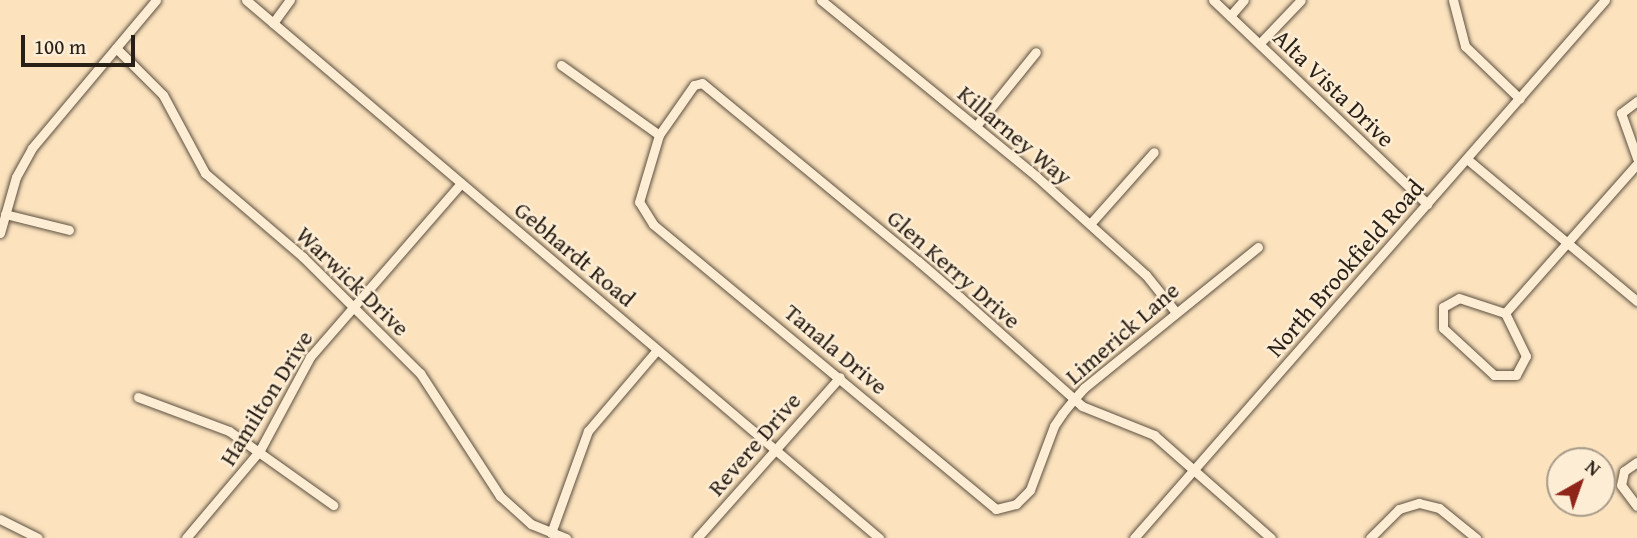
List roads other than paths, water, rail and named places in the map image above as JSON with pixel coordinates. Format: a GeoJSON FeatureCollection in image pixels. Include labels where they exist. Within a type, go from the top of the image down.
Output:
{"type":"FeatureCollection","features":[{"type":"Feature","properties":{"kind":"street"},"geometry":{"type":"LineString","coordinates":[[0,233],[32,148],[156,0]]}},
{"type":"Feature","properties":{"kind":"street","name":"Gebhardt Road"},"geometry":{"type":"LineString","coordinates":[[246,0],[879,538]]}},
{"type":"Feature","properties":{"kind":"street"},"geometry":{"type":"LineString","coordinates":[[273,23],[290,0]]}},
{"type":"Feature","properties":{"kind":"street","name":"Killarney Way"},"geometry":{"type":"LineString","coordinates":[[821,0],[976,126],[1090,225],[1174,310]]}},
{"type":"Feature","properties":{"kind":"street","name":"Alta Vista Drive"},"geometry":{"type":"LineString","coordinates":[[1213,0],[1427,204]]}},
{"type":"Feature","properties":{"kind":"street"},"geometry":{"type":"LineString","coordinates":[[1230,16],[1244,0]]}},
{"type":"Feature","properties":{"kind":"street"},"geometry":{"type":"LineString","coordinates":[[1260,43],[1301,0]]}},
{"type":"Feature","properties":{"kind":"street"},"geometry":{"type":"LineString","coordinates":[[1453,0],[1465,46],[1520,99]]}},
{"type":"Feature","properties":{"kind":"street","name":"North Brookfield Road"},"geometry":{"type":"LineString","coordinates":[[1585,24],[1597,0]]}},
{"type":"Feature","properties":{"kind":"street","name":"North Brookfield Road"},"geometry":{"type":"LineString","coordinates":[[1134,538],[1605,0]]}},
{"type":"Feature","properties":{"kind":"street","name":"Warwick Drive"},"geometry":{"type":"LineString","coordinates":[[116,48],[159,89],[205,173],[353,306],[420,373],[500,496],[551,533],[566,538]]}},
{"type":"Feature","properties":{"kind":"street"},"geometry":{"type":"LineString","coordinates":[[976,126],[1036,52]]}},
{"type":"Feature","properties":{"kind":"street"},"geometry":{"type":"LineString","coordinates":[[561,65],[659,135]]}},
{"type":"Feature","properties":{"kind":"street","name":"Glen Kerry Drive"},"geometry":{"type":"LineString","coordinates":[[659,135],[698,81],[918,261],[1074,399],[1097,415],[1146,430],[1271,538]]}},
{"type":"Feature","properties":{"kind":"street"},"geometry":{"type":"LineString","coordinates":[[1637,101],[1621,113],[1637,158]]}},
{"type":"Feature","properties":{"kind":"street","name":"Tanala Drive"},"geometry":{"type":"LineString","coordinates":[[659,135],[639,202],[653,224],[840,377],[983,503],[1004,509],[1016,504]]}},
{"type":"Feature","properties":{"kind":"street"},"geometry":{"type":"LineString","coordinates":[[1090,225],[1154,152]]}},
{"type":"Feature","properties":{"kind":"street"},"geometry":{"type":"LineString","coordinates":[[1468,159],[1564,246],[1637,301]]}},
{"type":"Feature","properties":{"kind":"street"},"geometry":{"type":"LineString","coordinates":[[1504,313],[1637,164]]}},
{"type":"Feature","properties":{"kind":"street","name":"Hamilton Drive"},"geometry":{"type":"LineString","coordinates":[[186,538],[260,450],[303,368],[353,306],[461,183]]}},
{"type":"Feature","properties":{"kind":"street"},"geometry":{"type":"LineString","coordinates":[[5,214],[69,230]]}},
{"type":"Feature","properties":{"kind":"street","name":"Limerick Lane"},"geometry":{"type":"LineString","coordinates":[[1016,504],[1074,399],[1174,310],[1258,247]]}},
{"type":"Feature","properties":{"kind":"street"},"geometry":{"type":"LineString","coordinates":[[1459,298],[1504,313],[1526,356],[1521,371],[1506,378],[1477,360],[1440,321],[1446,303],[1459,298]]}},
{"type":"Feature","properties":{"kind":"street"},"geometry":{"type":"LineString","coordinates":[[551,533],[589,431],[657,350]]}},
{"type":"Feature","properties":{"kind":"street","name":"Revere Drive"},"geometry":{"type":"LineString","coordinates":[[697,538],[840,377]]}},
{"type":"Feature","properties":{"kind":"street"},"geometry":{"type":"LineString","coordinates":[[138,397],[206,420],[260,450],[333,505]]}},
{"type":"Feature","properties":{"kind":"street"},"geometry":{"type":"LineString","coordinates":[[1637,462],[1621,478],[1637,506]]}},
{"type":"Feature","properties":{"kind":"street"},"geometry":{"type":"LineString","coordinates":[[1370,538],[1392,513],[1419,503],[1440,508],[1476,538]]}},
{"type":"Feature","properties":{"kind":"street"},"geometry":{"type":"LineString","coordinates":[[0,519],[38,538]]}}]}
